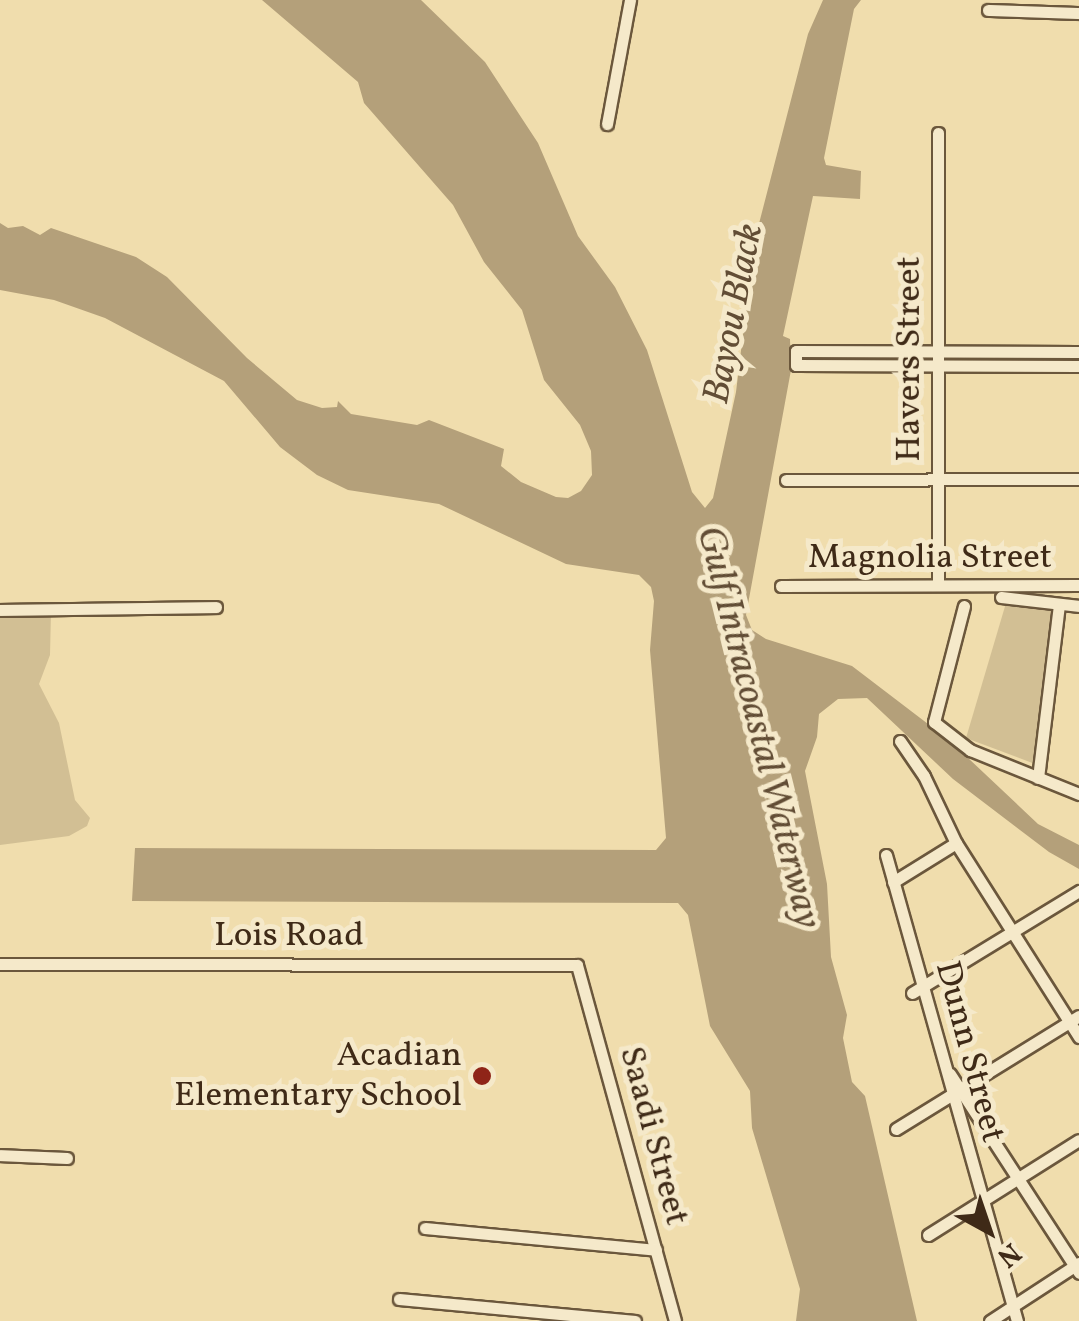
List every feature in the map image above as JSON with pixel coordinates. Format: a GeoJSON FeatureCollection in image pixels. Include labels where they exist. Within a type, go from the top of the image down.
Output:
{"type":"FeatureCollection","features":[{"type":"Feature","properties":{"kind":"street"},"geometry":{"type":"LineString","coordinates":[[607,124],[630,0]]}},
{"type":"Feature","properties":{"kind":"street"},"geometry":{"type":"LineString","coordinates":[[988,10],[1079,13]]}},
{"type":"Feature","properties":{"kind":"street","name":"Havers Street"},"geometry":{"type":"LineString","coordinates":[[938,133],[938,585]]}},
{"type":"Feature","properties":{"kind":"street"},"geometry":{"type":"LineString","coordinates":[[1079,352],[796,351],[796,365],[1079,366]]}},
{"type":"Feature","properties":{"kind":"street"},"geometry":{"type":"LineString","coordinates":[[786,480],[1079,479]]}},
{"type":"Feature","properties":{"kind":"street","name":"Magnolia Street"},"geometry":{"type":"LineString","coordinates":[[781,586],[1079,585]]}},
{"type":"Feature","properties":{"kind":"street"},"geometry":{"type":"LineString","coordinates":[[1001,597],[1079,606]]}},
{"type":"Feature","properties":{"kind":"street"},"geometry":{"type":"LineString","coordinates":[[1038,778],[1059,605]]}},
{"type":"Feature","properties":{"kind":"street"},"geometry":{"type":"LineString","coordinates":[[964,606],[932,716],[970,750],[1079,794]]}},
{"type":"Feature","properties":{"kind":"street"},"geometry":{"type":"LineString","coordinates":[[0,610],[216,607]]}},
{"type":"Feature","properties":{"kind":"street"},"geometry":{"type":"LineString","coordinates":[[900,740],[924,776],[956,843],[1074,1019],[1079,1037]]}},
{"type":"Feature","properties":{"kind":"street"},"geometry":{"type":"LineString","coordinates":[[893,882],[956,843]]}},
{"type":"Feature","properties":{"kind":"street","name":"Dunn Street"},"geometry":{"type":"LineString","coordinates":[[886,856],[917,991],[956,1092],[981,1200],[1017,1321]]}},
{"type":"Feature","properties":{"kind":"street"},"geometry":{"type":"LineString","coordinates":[[917,991],[1079,892]]}},
{"type":"Feature","properties":{"kind":"street","name":"Lois Road"},"geometry":{"type":"LineString","coordinates":[[0,964],[577,965]]}},
{"type":"Feature","properties":{"kind":"street","name":"Saadi Street"},"geometry":{"type":"LineString","coordinates":[[577,965],[675,1321]]}},
{"type":"Feature","properties":{"kind":"street"},"geometry":{"type":"LineString","coordinates":[[896,1129],[1074,1019]]}},
{"type":"Feature","properties":{"kind":"street"},"geometry":{"type":"LineString","coordinates":[[956,1092],[1078,1267],[990,1321]]}},
{"type":"Feature","properties":{"kind":"street"},"geometry":{"type":"LineString","coordinates":[[928,1235],[1079,1140]]}},
{"type":"Feature","properties":{"kind":"street"},"geometry":{"type":"LineString","coordinates":[[0,1154],[68,1158]]}},
{"type":"Feature","properties":{"kind":"street"},"geometry":{"type":"LineString","coordinates":[[424,1228],[656,1250]]}},
{"type":"Feature","properties":{"kind":"street"},"geometry":{"type":"LineString","coordinates":[[400,1299],[635,1321]]}},
{"type":"Feature","properties":{"kind":"shaded area"},"geometry":{"type":"Polygon","coordinates":[[[1006,603],[1056,610],[1035,764],[966,738],[1006,603]]]}},
{"type":"Feature","properties":{"kind":"shaded area"},"geometry":{"type":"Polygon","coordinates":[[[0,612],[51,612],[50,655],[39,684],[59,723],[75,800],[90,818],[87,826],[69,836],[0,845],[0,612]]]}},
{"type":"Feature","properties":{"kind":"water","name":"Gulf Intracoastal Waterway"},"geometry":{"type":"Polygon","coordinates":[[[262,0],[421,0],[485,62],[538,143],[578,236],[615,287],[647,350],[692,492],[705,508],[713,498],[736,392],[754,243],[808,34],[823,0],[861,0],[854,9],[824,158],[826,165],[861,171],[860,199],[813,196],[783,336],[790,339],[791,370],[746,615],[752,630],[766,639],[852,666],[949,740],[1038,824],[1079,845],[1079,869],[1049,852],[953,779],[867,698],[838,699],[819,714],[817,737],[805,771],[827,884],[831,957],[847,1015],[843,1038],[852,1082],[865,1096],[917,1321],[796,1321],[800,1289],[752,1128],[750,1091],[710,1026],[688,915],[678,903],[132,901],[135,848],[656,850],[666,838],[650,650],[654,601],[651,587],[639,575],[566,564],[439,504],[348,490],[317,475],[280,447],[224,381],[105,318],[54,300],[0,290],[0,223],[8,228],[23,226],[40,235],[51,228],[136,257],[167,277],[247,358],[297,400],[322,408],[337,407],[338,401],[351,414],[417,425],[429,420],[504,449],[501,466],[521,482],[556,497],[568,498],[581,491],[592,475],[591,451],[580,425],[544,380],[522,310],[484,262],[453,205],[364,103],[358,82],[262,0]]]}},
{"type":"Feature","properties":{"kind":"place","name":"Acadian Elementary School"},"geometry":{"type":"Point","coordinates":[482,1076]}},
{"type":"Feature","properties":{"kind":"water label","name":"Bayou Black"},"geometry":{"type":"Point","coordinates":[735,314]}}]}
